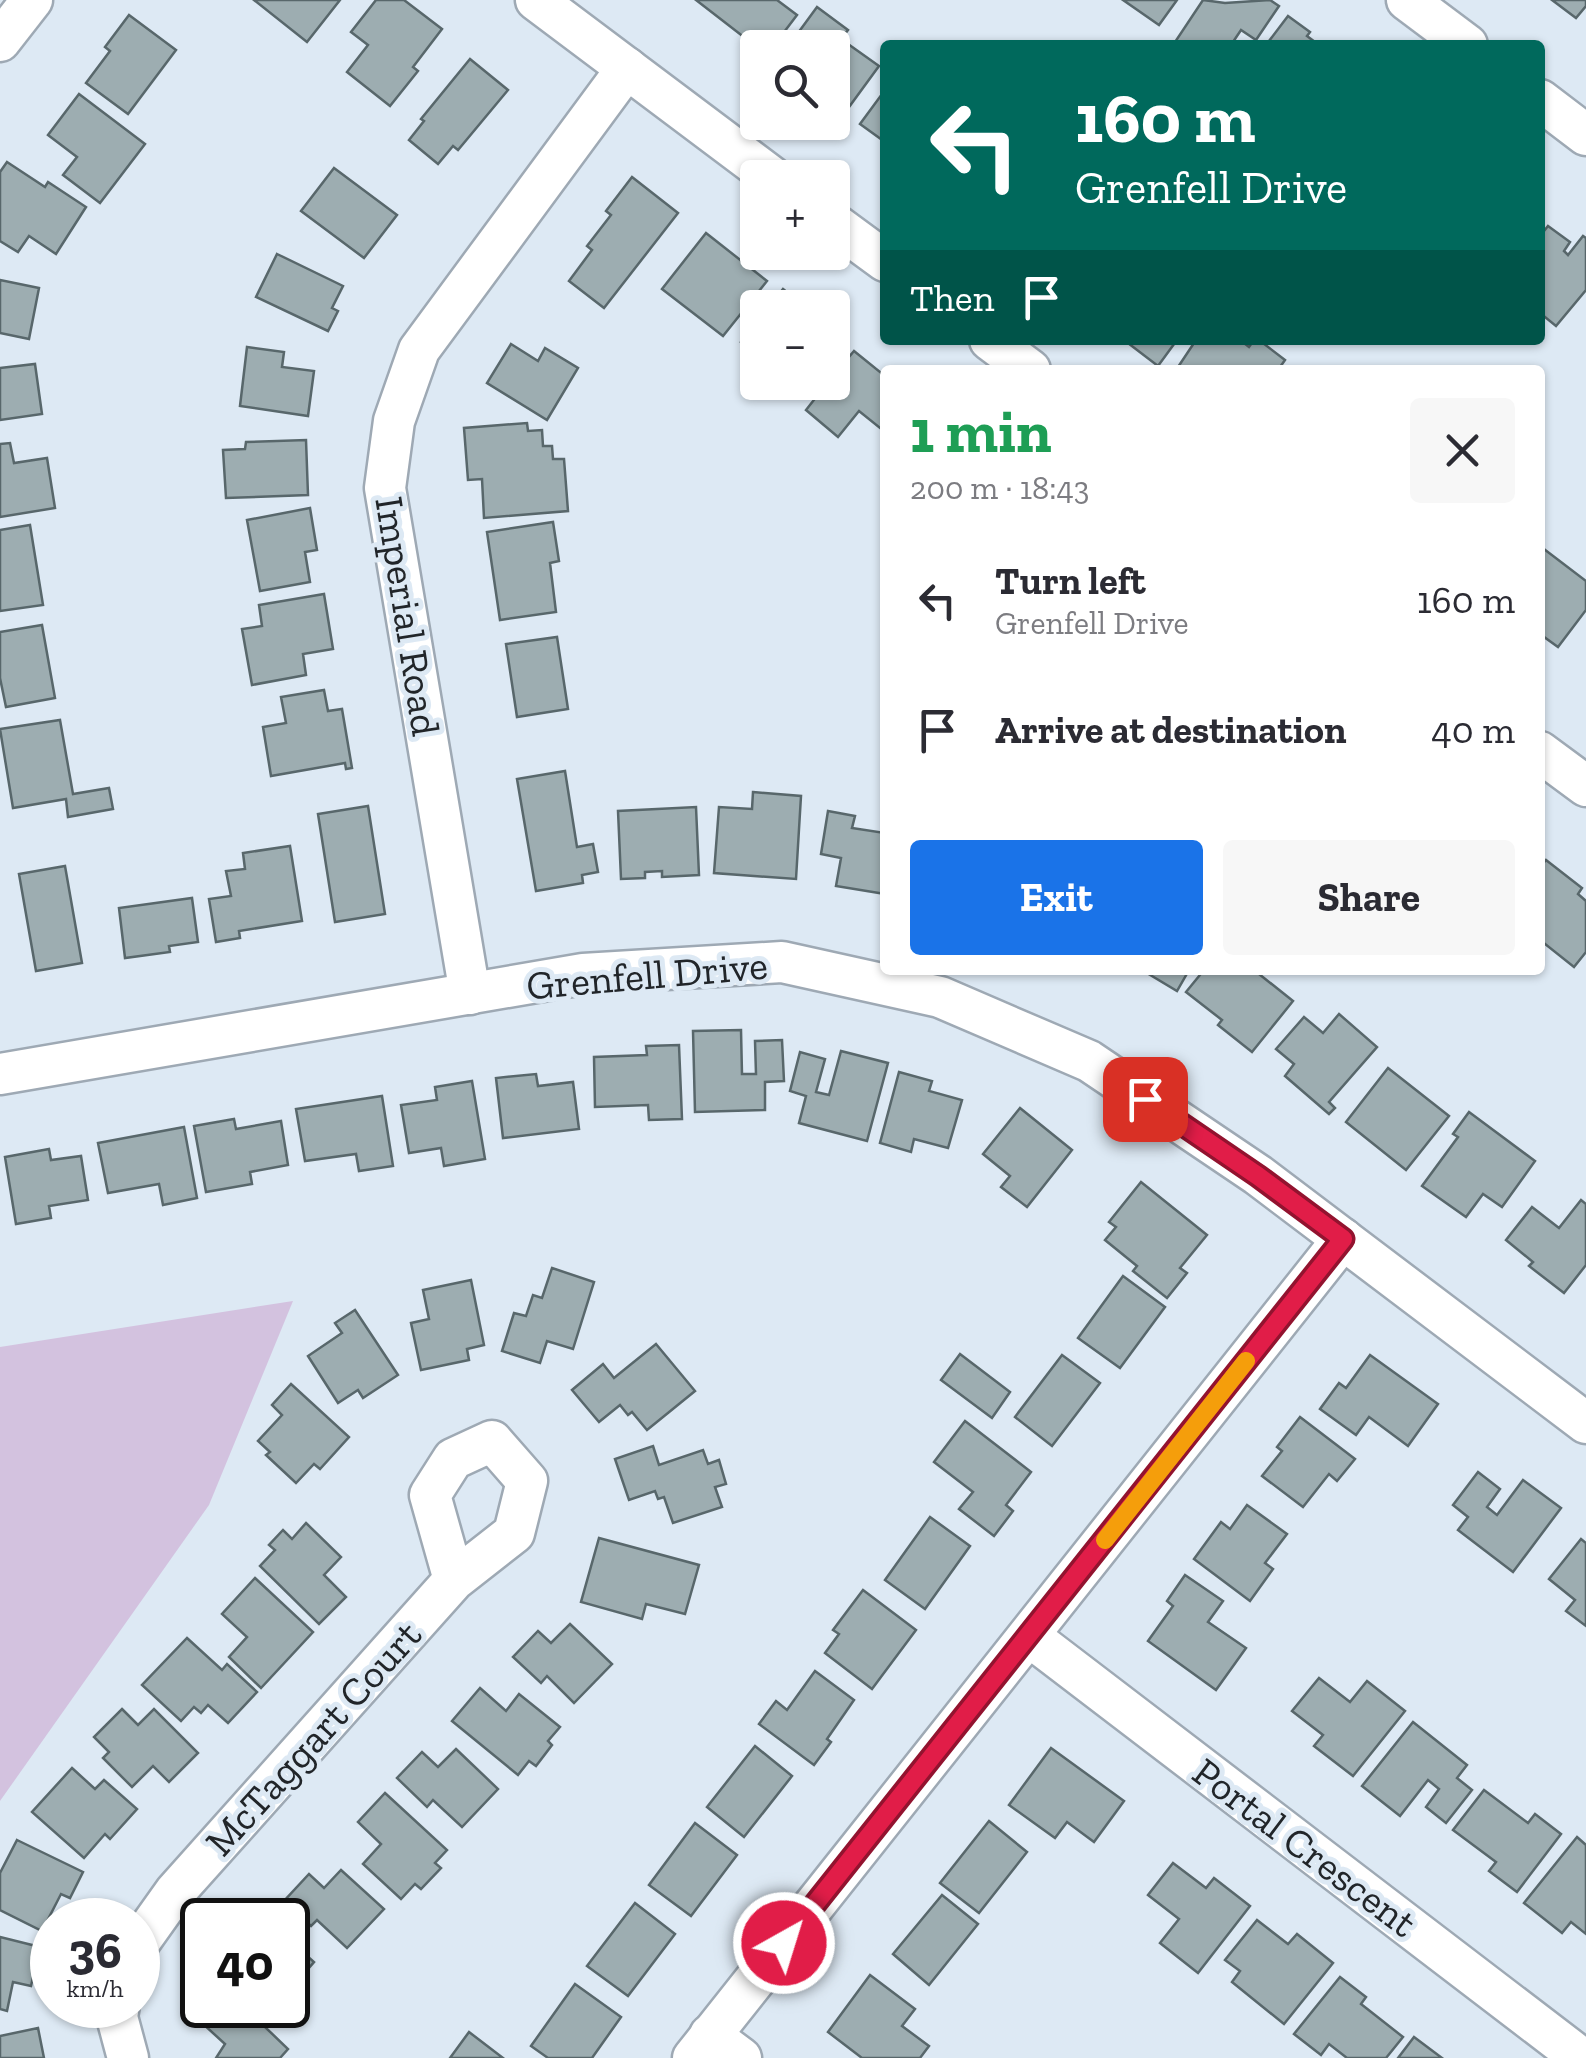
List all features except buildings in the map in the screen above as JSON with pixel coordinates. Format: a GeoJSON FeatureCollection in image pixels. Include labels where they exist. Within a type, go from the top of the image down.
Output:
{"type":"FeatureCollection","features":[{"type":"Feature","properties":{"kind":"street"},"geometry":{"type":"LineString","coordinates":[[0,42],[32,0]]}},
{"type":"Feature","properties":{"kind":"street"},"geometry":{"type":"LineString","coordinates":[[536,0],[749,160]]}},
{"type":"Feature","properties":{"kind":"street"},"geometry":{"type":"LineString","coordinates":[[1407,0],[1460,40]]}},
{"type":"Feature","properties":{"kind":"street","name":"Imperial Road"},"geometry":{"type":"LineString","coordinates":[[470,994],[384,488],[394,421],[418,350],[627,68]]}},
{"type":"Feature","properties":{"kind":"street"},"geometry":{"type":"LineString","coordinates":[[1545,104],[1586,135]]}},
{"type":"Feature","properties":{"kind":"street"},"geometry":{"type":"LineString","coordinates":[[850,235],[880,257]]}},
{"type":"Feature","properties":{"kind":"street"},"geometry":{"type":"LineString","coordinates":[[997,345],[1023,365]]}},
{"type":"Feature","properties":{"kind":"street"},"geometry":{"type":"LineString","coordinates":[[1545,756],[1586,786]]}},
{"type":"Feature","properties":{"kind":"street","name":"Grenfell Drive"},"geometry":{"type":"LineString","coordinates":[[0,1074],[583,974],[782,962],[940,996],[1089,1060],[1258,1176],[1586,1422]]}},
{"type":"Feature","properties":{"kind":"street"},"geometry":{"type":"LineString","coordinates":[[715,2050],[1029,1636],[1343,1239]]}},
{"type":"Feature","properties":{"kind":"street","name":"McTaggart Court"},"geometry":{"type":"LineString","coordinates":[[160,1914],[454,1580]]}},
{"type":"Feature","properties":{"kind":"street","name":"Portal Crescent"},"geometry":{"type":"LineString","coordinates":[[1029,1636],[1582,2058]]}},
{"type":"Feature","properties":{"kind":"street"},"geometry":{"type":"LineString","coordinates":[[121,2028],[128,2058]]}},
{"type":"Feature","properties":{"kind":"shaded area"},"geometry":{"type":"Polygon","coordinates":[[[293,1301],[209,1505],[0,1801],[0,1347],[293,1301]]]}},
{"type":"Feature","properties":{"kind":"slow traffic"},"geometry":{"type":"LineString","coordinates":[[1105,1540],[1246,1361]]}},
{"type":"Feature","properties":{"kind":"route"},"geometry":{"type":"LineString","coordinates":[[784,1943],[1343,1239],[1145,1099]]}}]}
